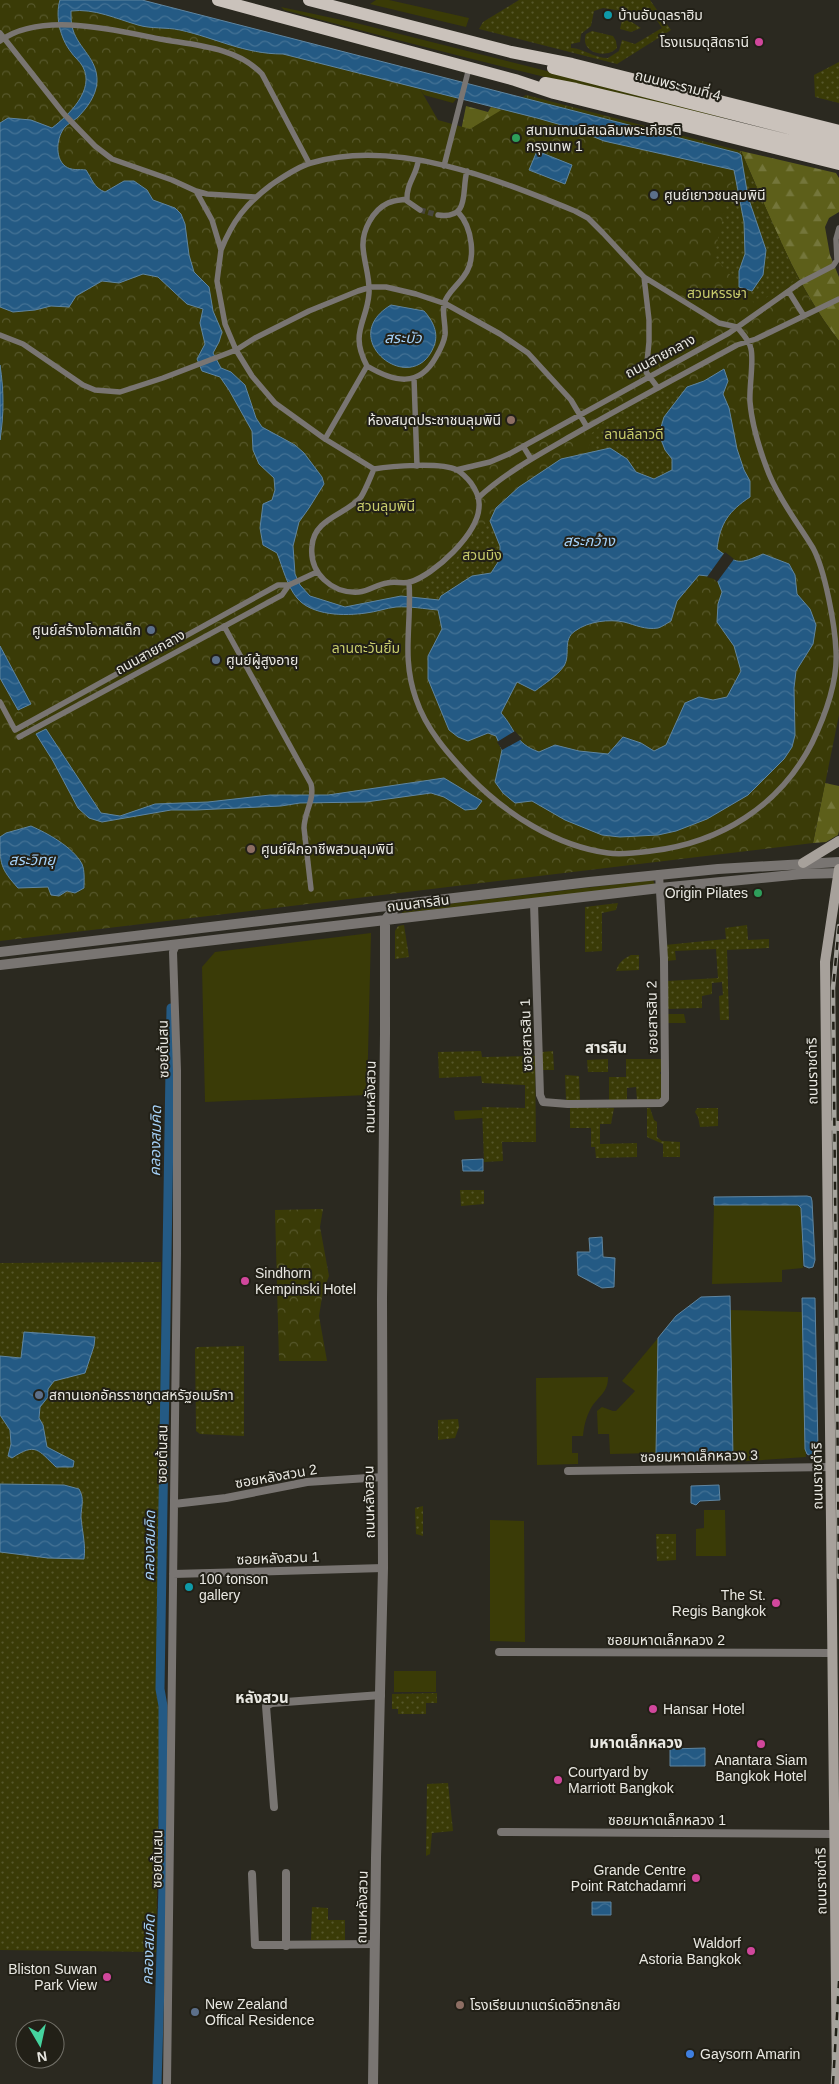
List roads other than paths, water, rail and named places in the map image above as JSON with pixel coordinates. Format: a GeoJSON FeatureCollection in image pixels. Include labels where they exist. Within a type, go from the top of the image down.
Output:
{"type":"FeatureCollection","features":[{"type":"Feature","properties":{"kind":"main road","name":"ถนนพระรามที่ 4"},"geometry":{"type":"LineString","coordinates":[[309,0],[511,52],[572,64],[839,131]]}},
{"type":"Feature","properties":{"kind":"main road","name":"ถนนพระรามที่ 4"},"geometry":{"type":"LineString","coordinates":[[217,1],[468,73],[663,103],[839,141]]}},
{"type":"Feature","properties":{"kind":"main road","name":"ถนนพระรามที่ 4"},"geometry":{"type":"LineString","coordinates":[[511,52],[663,103],[839,153]]}},
{"type":"Feature","properties":{"kind":"main road","name":"ถนนพระรามที่ 4"},"geometry":{"type":"LineString","coordinates":[[515,80],[554,93],[839,164]]}},
{"type":"Feature","properties":{"kind":"main road"},"geometry":{"type":"LineString","coordinates":[[810,157],[820,150],[822,142],[823,136],[816,126]]}},
{"type":"Feature","properties":{"kind":"main road"},"geometry":{"type":"LineString","coordinates":[[804,863],[839,841]]}},
{"type":"Feature","properties":{"kind":"main road","name":"ถนนราชดำริ"},"geometry":{"type":"LineString","coordinates":[[837,2084],[836,1653],[830,1467],[834,1290],[827,1125],[825,962],[839,872]]}},
{"type":"Feature","properties":{"kind":"main road"},"geometry":{"type":"LineString","coordinates":[[827,1125],[839,1126]]}},
{"type":"Feature","properties":{"kind":"street"},"geometry":{"type":"LineString","coordinates":[[256,197],[207,194],[112,159],[95,146],[73,124],[1,37],[23,30],[72,25],[108,28],[224,52],[253,65],[262,74],[310,163]]}},
{"type":"Feature","properties":{"kind":"street"},"geometry":{"type":"LineString","coordinates":[[444,166],[468,73]]}},
{"type":"Feature","properties":{"kind":"street"},"geometry":{"type":"LineString","coordinates":[[374,470],[325,440],[275,403],[252,376],[236,350],[225,324],[217,281],[221,250],[234,220],[256,197],[278,181],[310,163],[352,155],[374,155],[418,161],[467,171],[575,211],[588,218],[644,277],[719,323],[737,327],[748,342],[752,351],[750,402],[757,438],[777,492],[816,557],[833,620],[836,654],[835,673],[826,709],[811,745],[791,776],[757,811],[700,842],[676,848],[623,855],[583,848],[544,832],[499,804],[455,761],[425,720],[411,685],[408,666],[406,648],[410,597],[409,582]]}},
{"type":"Feature","properties":{"kind":"street"},"geometry":{"type":"LineString","coordinates":[[418,161],[417,167],[410,179],[407,199],[412,207],[420,210]]}},
{"type":"Feature","properties":{"kind":"street"},"geometry":{"type":"LineString","coordinates":[[438,215],[453,215],[458,212],[462,205],[467,171]]}},
{"type":"Feature","properties":{"kind":"street"},"geometry":{"type":"LineString","coordinates":[[196,191],[212,220],[221,250]]}},
{"type":"Feature","properties":{"kind":"street"},"geometry":{"type":"LineString","coordinates":[[407,199],[389,203],[374,214],[367,226],[363,242],[369,287],[359,334],[361,351],[367,366],[386,376],[406,380],[414,378],[428,368],[443,343],[445,336],[444,303],[471,264],[467,224],[458,212]]}},
{"type":"Feature","properties":{"kind":"street","name":"ถนนสายกลาง"},"geometry":{"type":"LineString","coordinates":[[456,470],[490,462],[523,446],[737,327],[800,283],[838,262],[836,239],[839,228]]}},
{"type":"Feature","properties":{"kind":"street"},"geometry":{"type":"LineString","coordinates":[[644,277],[649,320],[646,372],[658,388]]}},
{"type":"Feature","properties":{"kind":"street"},"geometry":{"type":"LineString","coordinates":[[0,335],[23,344],[83,385],[95,390],[120,392],[136,388],[236,350],[255,338],[309,311],[369,287],[393,289],[444,303],[478,320],[528,353],[571,400],[587,427]]}},
{"type":"Feature","properties":{"kind":"street"},"geometry":{"type":"LineString","coordinates":[[789,292],[804,316]]}},
{"type":"Feature","properties":{"kind":"street","name":"ถนนสายกลาง"},"geometry":{"type":"LineString","coordinates":[[478,498],[498,480],[587,427],[737,345],[748,342],[839,299]]}},
{"type":"Feature","properties":{"kind":"street"},"geometry":{"type":"LineString","coordinates":[[325,440],[367,366]]}},
{"type":"Feature","properties":{"kind":"street"},"geometry":{"type":"LineString","coordinates":[[414,378],[417,466]]}},
{"type":"Feature","properties":{"kind":"street"},"geometry":{"type":"LineString","coordinates":[[523,446],[532,459]]}},
{"type":"Feature","properties":{"kind":"street"},"geometry":{"type":"LineString","coordinates":[[388,466],[443,467],[456,470],[467,478],[477,490],[479,508],[474,524],[448,558],[431,572],[409,582],[388,582],[361,592],[346,592],[331,587],[317,572],[312,545],[318,528],[360,497],[374,470],[388,466]]}},
{"type":"Feature","properties":{"kind":"street","name":"ถนนสายกลาง"},"geometry":{"type":"LineString","coordinates":[[0,702],[15,730],[278,585],[289,585],[317,572]]}},
{"type":"Feature","properties":{"kind":"street","name":"ถนนสายกลาง"},"geometry":{"type":"LineString","coordinates":[[19,737],[282,595],[289,585]]}},
{"type":"Feature","properties":{"kind":"street"},"geometry":{"type":"LineString","coordinates":[[246,603],[251,611]]}},
{"type":"Feature","properties":{"kind":"street"},"geometry":{"type":"LineString","coordinates":[[224,626],[310,784],[312,792],[304,818],[304,828],[311,890]]}},
{"type":"Feature","properties":{"kind":"street"},"geometry":{"type":"LineString","coordinates":[[171,643],[176,652]]}},
{"type":"Feature","properties":{"kind":"street"},"geometry":{"type":"LineString","coordinates":[[101,682],[105,690]]}},
{"type":"Feature","properties":{"kind":"street","name":"ถนนสารสิน"},"geometry":{"type":"LineString","coordinates":[[0,952],[659,874],[839,862]]}},
{"type":"Feature","properties":{"kind":"street"},"geometry":{"type":"LineString","coordinates":[[733,868],[730,871],[730,876],[736,880]]}},
{"type":"Feature","properties":{"kind":"street"},"geometry":{"type":"LineString","coordinates":[[718,869],[724,874],[720,882]]}},
{"type":"Feature","properties":{"kind":"street","name":"ถนนสารสิน"},"geometry":{"type":"LineString","coordinates":[[0,965],[660,888],[839,872]]}},
{"type":"Feature","properties":{"kind":"street","name":"ซอยสารสิน 2"},"geometry":{"type":"LineString","coordinates":[[606,1104],[658,1104],[664,1099],[664,959],[659,874]]}},
{"type":"Feature","properties":{"kind":"street","name":"ซอยสารสิน 1"},"geometry":{"type":"LineString","coordinates":[[534,903],[541,1098],[547,1104],[606,1104]]}},
{"type":"Feature","properties":{"kind":"street"},"geometry":{"type":"LineString","coordinates":[[385,920],[399,904]]}},
{"type":"Feature","properties":{"kind":"street","name":"ถนนหลังสวน"},"geometry":{"type":"LineString","coordinates":[[373,2084],[384,1568],[382,1299],[385,920]]}},
{"type":"Feature","properties":{"kind":"street","name":"ซอยต้นสน"},"geometry":{"type":"LineString","coordinates":[[167,2084],[177,1253],[176,1061],[173,952],[176,945]]}},
{"type":"Feature","properties":{"kind":"street","name":"ซอยมหาดเล็กหลวง 3"},"geometry":{"type":"LineString","coordinates":[[568,1471],[830,1467]]}},
{"type":"Feature","properties":{"kind":"street","name":"ซอยหลังสวน 2"},"geometry":{"type":"LineString","coordinates":[[174,1504],[226,1498],[307,1482],[383,1477]]}},
{"type":"Feature","properties":{"kind":"street","name":"ซอยหลังสวน 1"},"geometry":{"type":"LineString","coordinates":[[173,1574],[384,1568]]}},
{"type":"Feature","properties":{"kind":"street","name":"ซอยมหาดเล็กหลวง 2"},"geometry":{"type":"LineString","coordinates":[[499,1652],[836,1653]]}},
{"type":"Feature","properties":{"kind":"street"},"geometry":{"type":"LineString","coordinates":[[274,1806],[266,1706],[381,1695]]}},
{"type":"Feature","properties":{"kind":"street","name":"ซอยมหาดเล็กหลวง 1"},"geometry":{"type":"LineString","coordinates":[[500,1832],[837,1834]]}},
{"type":"Feature","properties":{"kind":"street"},"geometry":{"type":"LineString","coordinates":[[286,1873],[286,1946]]}},
{"type":"Feature","properties":{"kind":"street"},"geometry":{"type":"LineString","coordinates":[[252,1874],[255,1945],[375,1944]]}},
{"type":"Feature","properties":{"kind":"water","name":"สระกว้าง"},"geometry":{"type":"Polygon","coordinates":[[[60,0],[142,0],[741,155],[748,197],[766,250],[763,275],[752,291],[739,287],[739,271],[745,254],[744,222],[734,170],[604,141],[572,128],[537,118],[283,54],[243,49],[193,33],[143,26],[88,11],[71,11],[73,30],[95,67],[97,82],[93,97],[87,106],[62,131],[58,146],[59,157],[67,168],[86,170],[98,188],[105,192],[124,181],[134,181],[147,190],[153,200],[175,208],[181,214],[185,224],[189,255],[194,272],[209,287],[213,311],[222,332],[213,353],[221,368],[231,372],[245,385],[256,418],[262,427],[295,445],[304,453],[322,477],[324,484],[299,522],[293,546],[295,574],[300,585],[310,596],[345,607],[401,596],[439,600],[441,596],[472,576],[491,573],[500,559],[500,546],[490,521],[496,508],[519,487],[561,459],[610,448],[627,459],[636,472],[654,479],[672,470],[672,459],[665,450],[659,434],[664,417],[687,387],[704,381],[724,369],[728,381],[723,394],[729,408],[737,449],[750,481],[750,497],[736,507],[727,518],[720,532],[717,549],[734,560],[749,560],[763,554],[789,564],[795,575],[797,594],[810,609],[816,625],[813,644],[796,671],[794,688],[795,735],[792,747],[784,759],[748,795],[707,819],[676,831],[658,835],[620,837],[602,835],[565,820],[532,801],[515,803],[503,793],[495,782],[502,750],[496,736],[488,733],[468,741],[458,737],[449,730],[428,679],[428,656],[442,629],[438,610],[396,607],[370,612],[339,614],[311,608],[297,598],[288,582],[277,553],[263,545],[260,528],[263,504],[272,500],[275,490],[274,478],[259,464],[253,450],[252,431],[229,390],[220,377],[202,371],[197,359],[205,344],[200,323],[203,309],[187,304],[158,277],[143,274],[119,283],[102,281],[76,296],[69,307],[51,306],[13,312],[0,307],[0,123],[8,118],[31,120],[52,128],[72,109],[83,93],[86,84],[83,67],[72,54],[61,34],[58,20],[60,0]],[[699,575],[677,601],[671,621],[660,627],[649,628],[624,622],[606,621],[586,625],[575,631],[569,639],[566,661],[561,670],[535,691],[517,682],[501,713],[520,740],[525,745],[539,752],[555,745],[579,751],[608,754],[623,737],[641,743],[654,751],[666,745],[685,703],[699,697],[713,700],[727,697],[741,671],[734,646],[717,622],[718,604],[722,592],[716,577],[699,575]]]}},
{"type":"Feature","properties":{"kind":"water"},"geometry":{"type":"Polygon","coordinates":[[[537,151],[572,165],[565,184],[529,170],[537,151]]]}},
{"type":"Feature","properties":{"kind":"water","name":"สระบัว"},"geometry":{"type":"Polygon","coordinates":[[[391,305],[424,311],[430,319],[436,336],[434,346],[424,361],[410,367],[396,366],[383,358],[374,347],[371,333],[376,319],[391,305]]]}},
{"type":"Feature","properties":{"kind":"water"},"geometry":{"type":"Polygon","coordinates":[[[0,365],[3,402],[0,440],[0,365]]]}},
{"type":"Feature","properties":{"kind":"water"},"geometry":{"type":"Polygon","coordinates":[[[0,646],[31,704],[18,710],[0,678],[0,646]]]}},
{"type":"Feature","properties":{"kind":"water"},"geometry":{"type":"Polygon","coordinates":[[[46,729],[101,813],[120,816],[155,804],[208,802],[270,795],[328,795],[444,778],[482,801],[476,809],[465,810],[444,797],[431,793],[366,802],[300,803],[281,806],[171,810],[102,822],[89,818],[78,808],[36,734],[46,729]]]}},
{"type":"Feature","properties":{"kind":"water","name":"สระวิทยุ"},"geometry":{"type":"Polygon","coordinates":[[[31,826],[59,841],[78,858],[84,870],[84,888],[75,893],[67,891],[59,896],[51,895],[48,887],[18,888],[12,881],[2,865],[0,837],[6,833],[31,826]]]}},
{"type":"Feature","properties":{"kind":"water"},"geometry":{"type":"Polygon","coordinates":[[[483,1159],[483,1171],[463,1171],[462,1160],[483,1159]]]}},
{"type":"Feature","properties":{"kind":"water"},"geometry":{"type":"Polygon","coordinates":[[[714,1197],[811,1197],[812,1201],[815,1260],[813,1267],[809,1268],[804,1266],[801,1208],[798,1205],[714,1205],[714,1197]]]}},
{"type":"Feature","properties":{"kind":"water"},"geometry":{"type":"Polygon","coordinates":[[[602,1237],[603,1257],[615,1258],[614,1287],[602,1288],[578,1275],[577,1252],[590,1252],[589,1238],[602,1237]]]}},
{"type":"Feature","properties":{"kind":"water"},"geometry":{"type":"Polygon","coordinates":[[[730,1296],[733,1457],[660,1459],[656,1453],[658,1338],[676,1316],[701,1297],[730,1296]]]}},
{"type":"Feature","properties":{"kind":"water"},"geometry":{"type":"Polygon","coordinates":[[[802,1298],[815,1298],[818,1451],[816,1455],[811,1456],[807,1454],[805,1449],[802,1298]]]}},
{"type":"Feature","properties":{"kind":"water"},"geometry":{"type":"Polygon","coordinates":[[[24,1332],[95,1337],[85,1373],[54,1381],[48,1389],[48,1397],[40,1407],[39,1418],[43,1425],[47,1447],[74,1461],[73,1467],[56,1467],[40,1452],[32,1449],[26,1450],[12,1458],[8,1456],[11,1444],[10,1430],[0,1415],[0,1356],[21,1358],[24,1332]]]}},
{"type":"Feature","properties":{"kind":"water"},"geometry":{"type":"Polygon","coordinates":[[[0,1484],[64,1485],[79,1489],[82,1500],[81,1517],[84,1559],[48,1558],[0,1552],[0,1484]]]}},
{"type":"Feature","properties":{"kind":"water"},"geometry":{"type":"Polygon","coordinates":[[[719,1485],[720,1500],[700,1501],[696,1505],[691,1503],[691,1486],[719,1485]]]}},
{"type":"Feature","properties":{"kind":"water"},"geometry":{"type":"Polygon","coordinates":[[[705,1748],[705,1766],[670,1766],[670,1749],[705,1748]]]}},
{"type":"Feature","properties":{"kind":"water"},"geometry":{"type":"Polygon","coordinates":[[[592,1902],[611,1902],[611,1915],[592,1915],[592,1902]]]}},
{"type":"Feature","properties":{"kind":"waterway","name":"คลองสมคิด"},"geometry":{"type":"LineString","coordinates":[[157,2084],[163,1887],[163,1706],[160,1689],[171,1008]]}},
{"type":"Feature","properties":{"kind":"tunnel"},"geometry":{"type":"LineString","coordinates":[[420,210],[438,215]]}},
{"type":"Feature","properties":{"kind":"railway"},"geometry":{"type":"LineString","coordinates":[[839,926],[833,988],[839,1577]]}},
{"type":"Feature","properties":{"kind":"railway"},"geometry":{"type":"LineString","coordinates":[[833,2084],[839,1981]]}},
{"type":"Feature","properties":{"kind":"place","name":"บ้านอับดุลราฮิม"},"geometry":{"type":"Point","coordinates":[608,15]}},
{"type":"Feature","properties":{"kind":"place","name":"โรงแรมดุสิตธานี"},"geometry":{"type":"Point","coordinates":[759,42]}},
{"type":"Feature","properties":{"kind":"place","name":"สนามเทนนิสเฉลิมพระเกียรติ กรุงเทพ 1"},"geometry":{"type":"Point","coordinates":[516,138]}},
{"type":"Feature","properties":{"kind":"place","name":"ศูนย์เยาวชนลุมพินี"},"geometry":{"type":"Point","coordinates":[654,195]}},
{"type":"Feature","properties":{"kind":"place","name":"ห้องสมุดประชาชนลุมพินี"},"geometry":{"type":"Point","coordinates":[511,420]}},
{"type":"Feature","properties":{"kind":"place","name":"ศูนย์สร้างโอกาสเด็ก"},"geometry":{"type":"Point","coordinates":[151,630]}},
{"type":"Feature","properties":{"kind":"place","name":"ศูนย์ผู้สูงอายุ"},"geometry":{"type":"Point","coordinates":[216,660]}},
{"type":"Feature","properties":{"kind":"place","name":"ศูนย์ฝึกอาชีพสวนลุมพินี"},"geometry":{"type":"Point","coordinates":[251,849]}},
{"type":"Feature","properties":{"kind":"place","name":"Origin Pilates"},"geometry":{"type":"Point","coordinates":[758,893]}},
{"type":"Feature","properties":{"kind":"place","name":"Sindhorn Kempinski Hotel"},"geometry":{"type":"Point","coordinates":[245,1281]}},
{"type":"Feature","properties":{"kind":"place","name":"สถานเอกอัครราชทูตสหรัฐอเมริกา"},"geometry":{"type":"Point","coordinates":[39,1395]}},
{"type":"Feature","properties":{"kind":"place","name":"100 tonson gallery"},"geometry":{"type":"Point","coordinates":[189,1587]}},
{"type":"Feature","properties":{"kind":"place","name":"The St. Regis Bangkok"},"geometry":{"type":"Point","coordinates":[776,1603]}},
{"type":"Feature","properties":{"kind":"place","name":"Hansar Hotel"},"geometry":{"type":"Point","coordinates":[653,1709]}},
{"type":"Feature","properties":{"kind":"place","name":"Anantara Siam Bangkok Hotel"},"geometry":{"type":"Point","coordinates":[761,1744]}},
{"type":"Feature","properties":{"kind":"place","name":"Courtyard by Marriott Bangkok"},"geometry":{"type":"Point","coordinates":[558,1780]}},
{"type":"Feature","properties":{"kind":"place","name":"Grande Centre Point Ratchadamri"},"geometry":{"type":"Point","coordinates":[696,1878]}},
{"type":"Feature","properties":{"kind":"place","name":"Waldorf Astoria Bangkok"},"geometry":{"type":"Point","coordinates":[751,1951]}},
{"type":"Feature","properties":{"kind":"place","name":"Bliston Suwan Park View"},"geometry":{"type":"Point","coordinates":[107,1977]}},
{"type":"Feature","properties":{"kind":"place","name":"โรงเรียนมาแตร์เดอีวิทยาลัย"},"geometry":{"type":"Point","coordinates":[460,2005]}},
{"type":"Feature","properties":{"kind":"place","name":"New Zealand Offical Residence"},"geometry":{"type":"Point","coordinates":[195,2012]}},
{"type":"Feature","properties":{"kind":"place","name":"Gaysorn Amarin"},"geometry":{"type":"Point","coordinates":[690,2054]}},
{"type":"Feature","properties":{"kind":"district","name":"สารสิน"},"geometry":{"type":"Point","coordinates":[606,1047]}},
{"type":"Feature","properties":{"kind":"district","name":"หลังสวน"},"geometry":{"type":"Point","coordinates":[262,1697]}},
{"type":"Feature","properties":{"kind":"district","name":"มหาดเล็กหลวง"},"geometry":{"type":"Point","coordinates":[636,1742]}},
{"type":"Feature","properties":{"kind":"park label","name":"สวนหรรษา"},"geometry":{"type":"Point","coordinates":[717,293]}},
{"type":"Feature","properties":{"kind":"park label","name":"ลานลีลาวดี"},"geometry":{"type":"Point","coordinates":[634,434]}},
{"type":"Feature","properties":{"kind":"park label","name":"สวนลุมพินี"},"geometry":{"type":"Point","coordinates":[386,506]}},
{"type":"Feature","properties":{"kind":"park label","name":"สวนบึง"},"geometry":{"type":"Point","coordinates":[482,555]}},
{"type":"Feature","properties":{"kind":"park label","name":"ลานตะวันยิ้ม"},"geometry":{"type":"Point","coordinates":[366,648]}}]}
